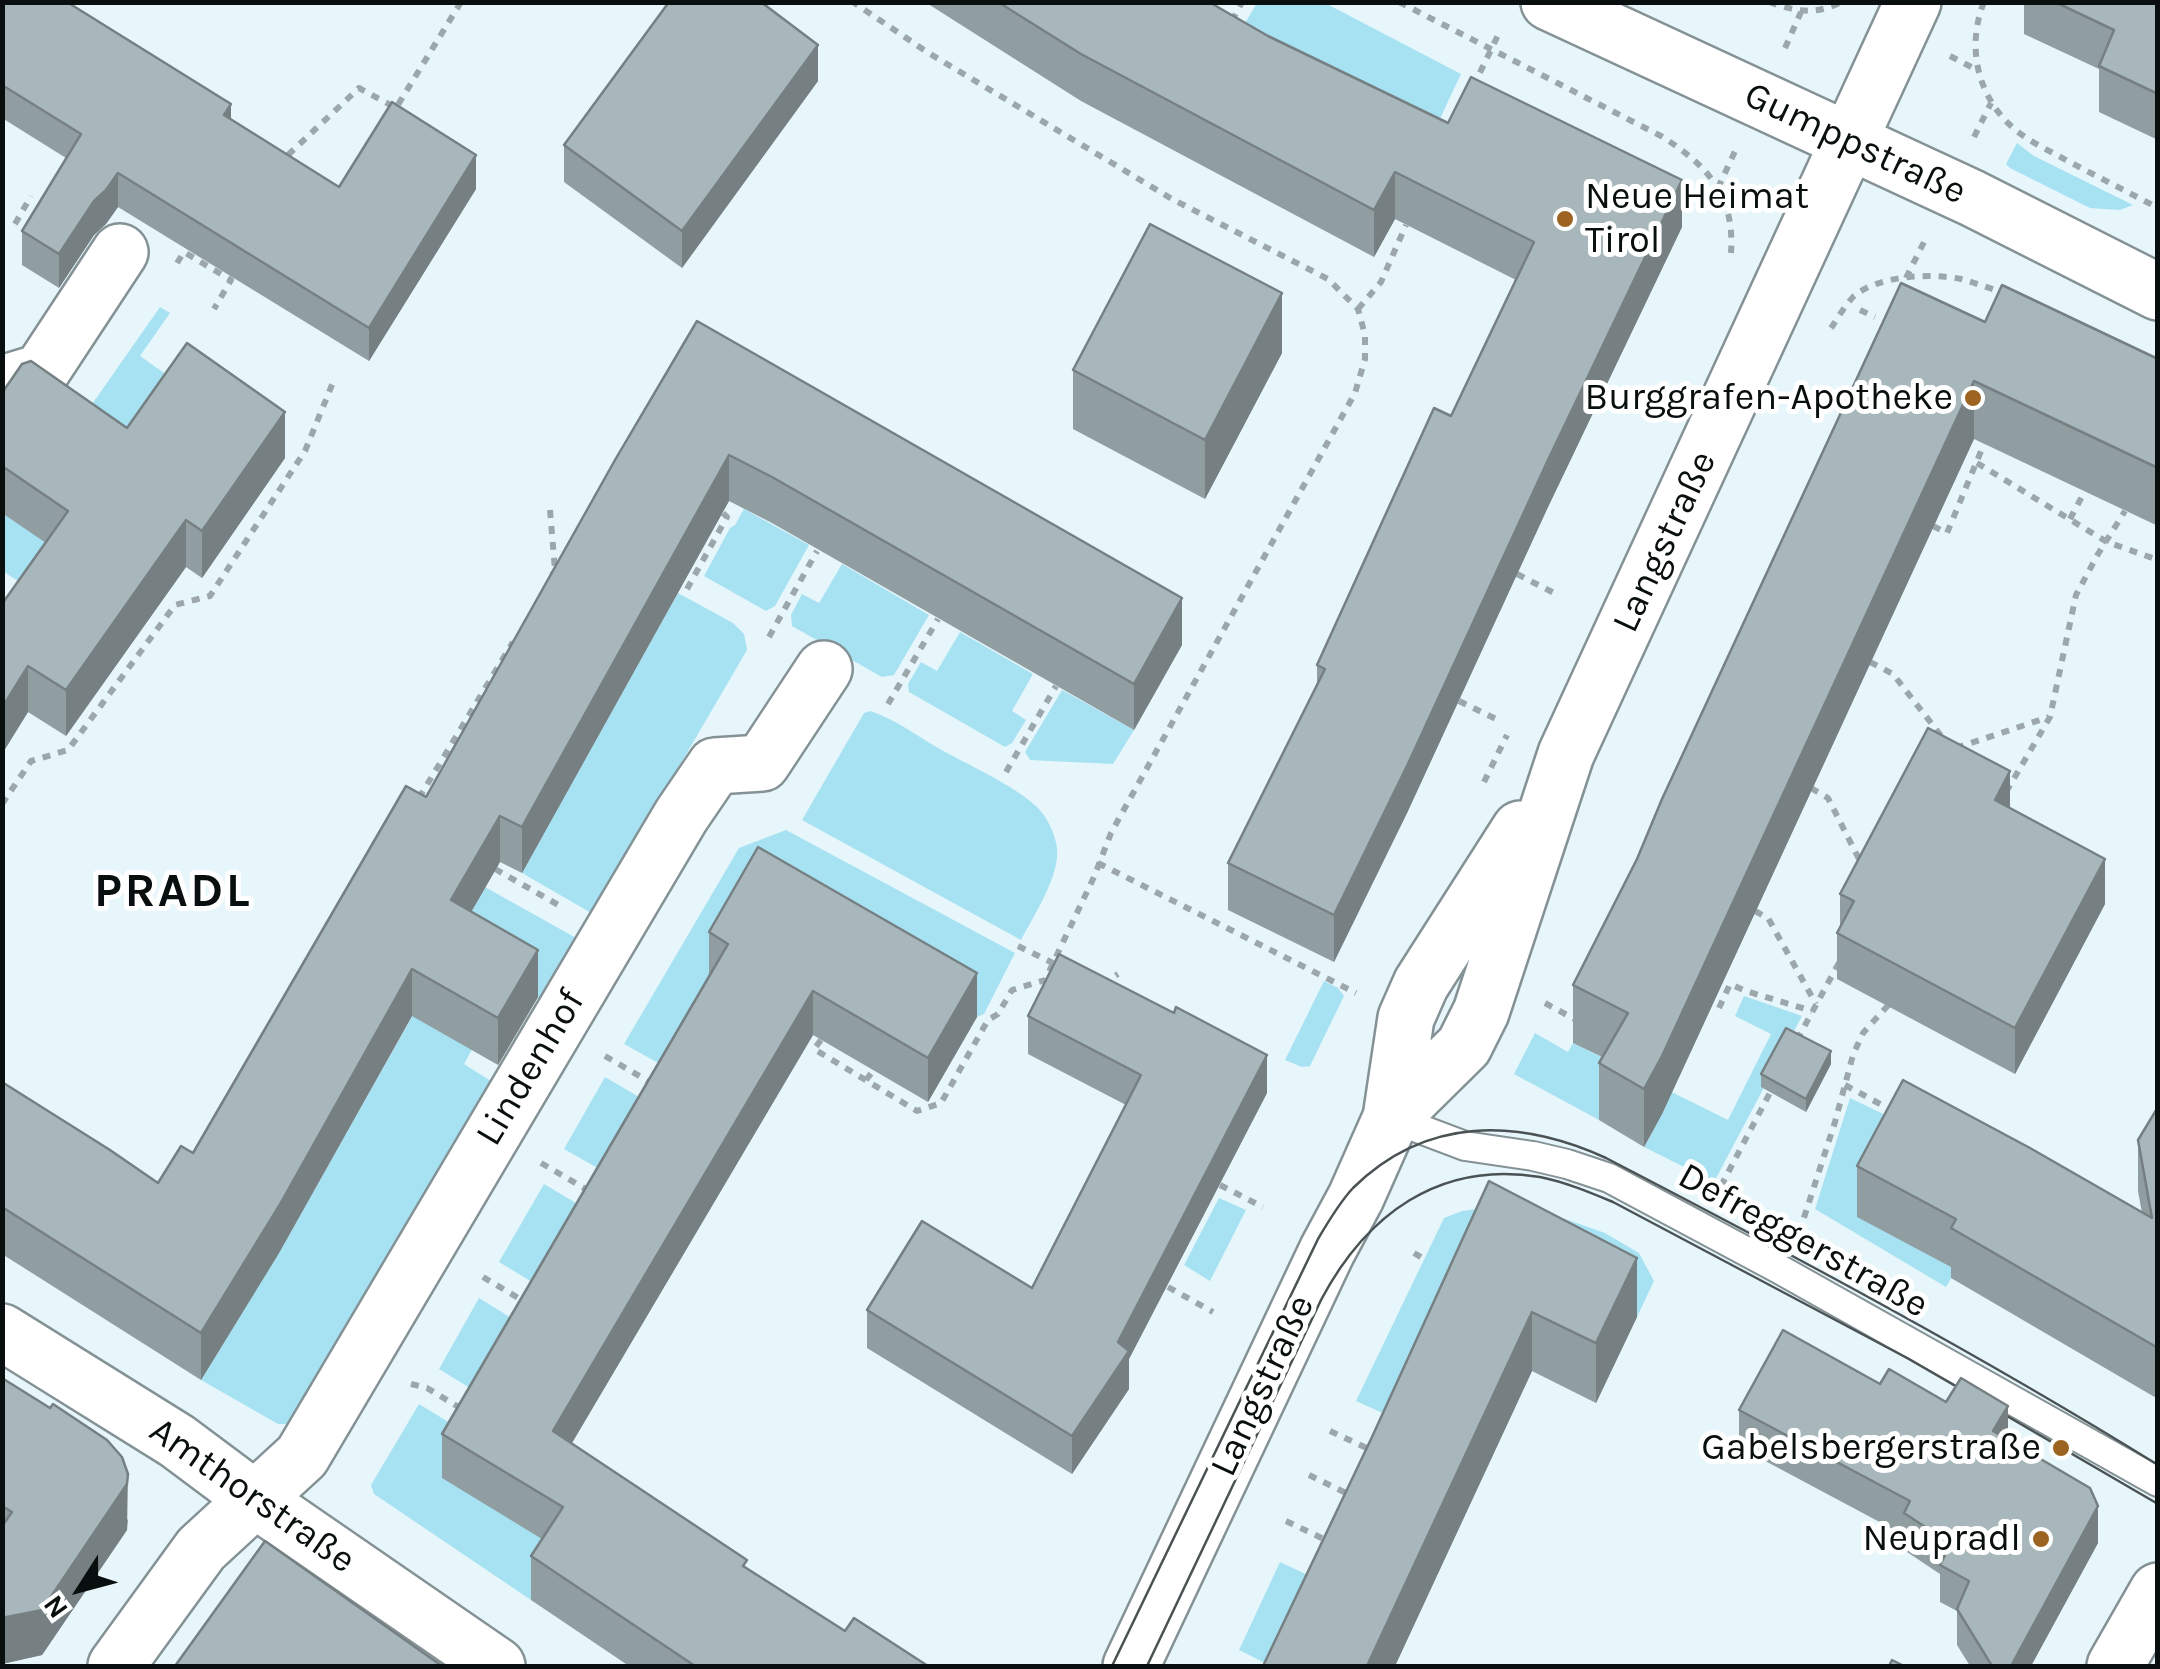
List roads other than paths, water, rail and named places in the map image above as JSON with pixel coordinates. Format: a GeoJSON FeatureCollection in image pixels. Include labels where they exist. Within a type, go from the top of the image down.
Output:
{"type":"FeatureCollection","features":[{"type":"Feature","properties":{"kind":"street","name":"Langstraße"},"geometry":{"type":"LineString","coordinates":[[1131,1662],[1391,1118],[1406,1018],[1421,984],[1566,754],[1913,2]]}},
{"type":"Feature","properties":{"kind":"street","name":"Gumppstraße"},"geometry":{"type":"LineString","coordinates":[[1528,9],[1972,198],[2158,292]]}},
{"type":"Feature","properties":{"kind":"street"},"geometry":{"type":"LineString","coordinates":[[2,384],[41,372],[120,252]]}},
{"type":"Feature","properties":{"kind":"street","name":"Lindenhof"},"geometry":{"type":"LineString","coordinates":[[256,1500],[302,1456],[680,816],[714,766],[762,762],[824,669]]}},
{"type":"Feature","properties":{"kind":"street","name":"Amthorstraße"},"geometry":{"type":"LineString","coordinates":[[2,1332],[177,1441],[496,1666]]}},
{"type":"Feature","properties":{"kind":"street"},"geometry":{"type":"LineString","coordinates":[[116,1666],[201,1549],[256,1500]]}},
{"type":"Feature","properties":{"kind":"street"},"geometry":{"type":"LineString","coordinates":[[2115,1666],[2158,1591]]}},
{"type":"Feature","properties":{"kind":"lane","name":"Defreggerstraße"},"geometry":{"type":"LineString","coordinates":[[1391,1118],[1466,1146],[1533,1156],[1609,1178],[1780,1269],[2158,1482]]}},
{"type":"Feature","properties":{"kind":"tram line"},"geometry":{"type":"LineString","coordinates":[[1112,1666],[1330,1219],[1353,1188],[1381,1164],[1442,1136],[1507,1131],[1540,1136],[1606,1158],[1885,1306],[2158,1465]]}},
{"type":"Feature","properties":{"kind":"tram line"},"geometry":{"type":"LineString","coordinates":[[1147,1666],[1321,1300],[1339,1270],[1383,1219],[1438,1186],[1470,1177],[1540,1177],[1613,1202],[1909,1359],[2158,1504]]}},
{"type":"Feature","properties":{"kind":"place","name":"Neue Heimat Tirol"},"geometry":{"type":"Point","coordinates":[1565,219]}},
{"type":"Feature","properties":{"kind":"place","name":"Burggrafen-Apotheke"},"geometry":{"type":"Point","coordinates":[1973,398]}},
{"type":"Feature","properties":{"kind":"place","name":"Gabelsbergerstraße"},"geometry":{"type":"Point","coordinates":[2061,1448]}},
{"type":"Feature","properties":{"kind":"place","name":"Neupradl"},"geometry":{"type":"Point","coordinates":[2041,1539]}},
{"type":"Feature","properties":{"kind":"district","name":"PRADL"},"geometry":{"type":"Point","coordinates":[173,892]}}]}
